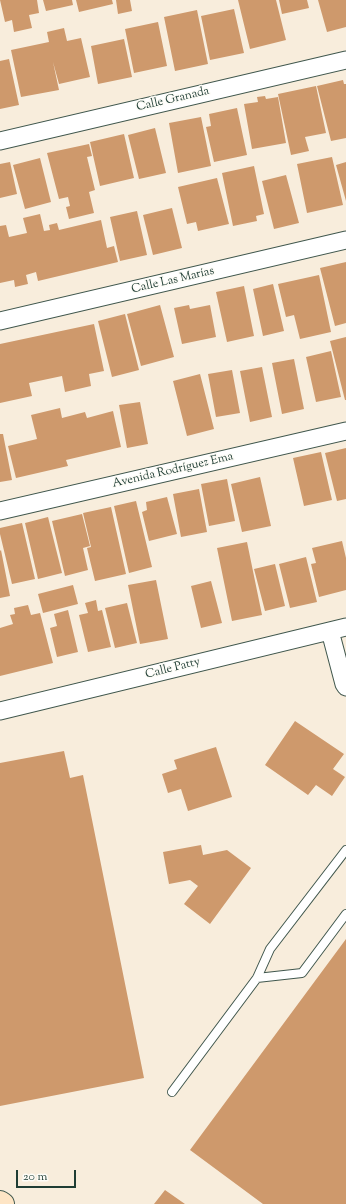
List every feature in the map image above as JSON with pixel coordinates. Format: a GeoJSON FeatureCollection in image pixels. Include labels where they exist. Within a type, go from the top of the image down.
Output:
{"type":"FeatureCollection","features":[{"type":"Feature","properties":{"kind":"street","name":"Calle Granada"},"geometry":{"type":"LineString","coordinates":[[0,141],[346,60]]}},
{"type":"Feature","properties":{"kind":"street","name":"Calle Las Marías"},"geometry":{"type":"LineString","coordinates":[[0,321],[346,240]]}},
{"type":"Feature","properties":{"kind":"street","name":"Avenida Rodríguez Ema"},"geometry":{"type":"LineString","coordinates":[[0,511],[346,431]]}},
{"type":"Feature","properties":{"kind":"street"},"geometry":{"type":"LineString","coordinates":[[338,629],[344,684],[346,687]]}},
{"type":"Feature","properties":{"kind":"street","name":"Calle Patty"},"geometry":{"type":"LineString","coordinates":[[0,711],[338,629]]}},
{"type":"Feature","properties":{"kind":"street"},"geometry":{"type":"LineString","coordinates":[[0,1202],[4,1204]]}},
{"type":"Feature","properties":{"kind":"lane"},"geometry":{"type":"LineString","coordinates":[[172,1092],[257,978],[270,949],[346,850]]}},
{"type":"Feature","properties":{"kind":"lane"},"geometry":{"type":"LineString","coordinates":[[257,978],[302,972],[346,914]]}},
{"type":"Feature","properties":{"kind":"building"},"geometry":{"type":"Polygon","coordinates":[[[0,0],[37,0],[39,13],[29,15],[32,28],[14,32],[12,20],[5,22],[0,0]]]}},
{"type":"Feature","properties":{"kind":"building"},"geometry":{"type":"Polygon","coordinates":[[[43,0],[72,0],[73,5],[46,11],[43,0]]]}},
{"type":"Feature","properties":{"kind":"building"},"geometry":{"type":"Polygon","coordinates":[[[76,0],[112,0],[113,4],[79,12],[76,0]]]}},
{"type":"Feature","properties":{"kind":"building"},"geometry":{"type":"Polygon","coordinates":[[[116,0],[130,0],[132,11],[118,14],[116,0]]]}},
{"type":"Feature","properties":{"kind":"building"},"geometry":{"type":"Polygon","coordinates":[[[238,0],[276,0],[286,40],[250,49],[238,0]]]}},
{"type":"Feature","properties":{"kind":"building"},"geometry":{"type":"Polygon","coordinates":[[[279,0],[307,0],[309,8],[282,14],[279,0]]]}},
{"type":"Feature","properties":{"kind":"building"},"geometry":{"type":"Polygon","coordinates":[[[318,0],[346,0],[346,27],[327,32],[318,0]]]}},
{"type":"Feature","properties":{"kind":"building"},"geometry":{"type":"Polygon","coordinates":[[[234,9],[244,53],[210,60],[201,16],[234,9]]]}},
{"type":"Feature","properties":{"kind":"building"},"geometry":{"type":"Polygon","coordinates":[[[197,10],[208,64],[175,71],[164,17],[197,10]]]}},
{"type":"Feature","properties":{"kind":"building"},"geometry":{"type":"Polygon","coordinates":[[[158,22],[167,66],[134,73],[125,29],[158,22]]]}},
{"type":"Feature","properties":{"kind":"building"},"geometry":{"type":"Polygon","coordinates":[[[64,28],[67,41],[81,38],[90,77],[59,84],[53,62],[59,90],[21,97],[11,50],[49,42],[47,32],[64,28]]]}},
{"type":"Feature","properties":{"kind":"building"},"geometry":{"type":"Polygon","coordinates":[[[124,39],[132,77],[98,84],[91,46],[124,39]]]}},
{"type":"Feature","properties":{"kind":"building"},"geometry":{"type":"Polygon","coordinates":[[[9,59],[19,105],[0,109],[0,61],[9,59]]]}},
{"type":"Feature","properties":{"kind":"building"},"geometry":{"type":"Polygon","coordinates":[[[343,80],[344,84],[346,84],[346,138],[331,141],[317,86],[343,80]]]}},
{"type":"Feature","properties":{"kind":"building"},"geometry":{"type":"Polygon","coordinates":[[[316,86],[326,133],[305,137],[309,151],[291,155],[278,94],[316,86]]]}},
{"type":"Feature","properties":{"kind":"building"},"geometry":{"type":"Polygon","coordinates":[[[265,96],[266,99],[278,97],[286,143],[252,149],[244,104],[258,102],[257,97],[265,96]]]}},
{"type":"Feature","properties":{"kind":"building"},"geometry":{"type":"Polygon","coordinates":[[[237,108],[247,155],[214,162],[206,127],[211,126],[209,114],[237,108]]]}},
{"type":"Feature","properties":{"kind":"building"},"geometry":{"type":"Polygon","coordinates":[[[201,117],[211,166],[178,173],[169,123],[201,117]]]}},
{"type":"Feature","properties":{"kind":"building"},"geometry":{"type":"Polygon","coordinates":[[[155,128],[166,173],[139,179],[128,135],[155,128]]]}},
{"type":"Feature","properties":{"kind":"building"},"geometry":{"type":"Polygon","coordinates":[[[124,134],[134,178],[100,186],[90,142],[124,134]]]}},
{"type":"Feature","properties":{"kind":"building"},"geometry":{"type":"Polygon","coordinates":[[[89,144],[92,156],[87,157],[95,190],[89,192],[94,213],[69,219],[66,207],[70,206],[68,197],[59,199],[47,153],[89,144]]]}},
{"type":"Feature","properties":{"kind":"building"},"geometry":{"type":"Polygon","coordinates":[[[332,157],[343,205],[307,213],[297,164],[332,157]]]}},
{"type":"Feature","properties":{"kind":"building"},"geometry":{"type":"Polygon","coordinates":[[[40,158],[51,202],[25,209],[13,165],[40,158]]]}},
{"type":"Feature","properties":{"kind":"building"},"geometry":{"type":"Polygon","coordinates":[[[10,162],[17,194],[0,198],[0,164],[10,162]]]}},
{"type":"Feature","properties":{"kind":"building"},"geometry":{"type":"Polygon","coordinates":[[[346,162],[346,201],[336,165],[346,162]]]}},
{"type":"Feature","properties":{"kind":"building"},"geometry":{"type":"Polygon","coordinates":[[[254,166],[264,214],[256,216],[257,221],[233,226],[222,173],[254,166]]]}},
{"type":"Feature","properties":{"kind":"building"},"geometry":{"type":"Polygon","coordinates":[[[286,175],[299,223],[274,229],[262,181],[286,175]]]}},
{"type":"Feature","properties":{"kind":"building"},"geometry":{"type":"Polygon","coordinates":[[[217,178],[229,224],[198,231],[196,222],[187,224],[178,187],[217,178]]]}},
{"type":"Feature","properties":{"kind":"building"},"geometry":{"type":"Polygon","coordinates":[[[172,208],[182,248],[153,255],[143,215],[172,208]]]}},
{"type":"Feature","properties":{"kind":"building"},"geometry":{"type":"Polygon","coordinates":[[[137,211],[147,255],[120,261],[110,217],[137,211]]]}},
{"type":"Feature","properties":{"kind":"building"},"geometry":{"type":"Polygon","coordinates":[[[40,214],[44,231],[50,230],[49,225],[57,223],[59,230],[101,220],[107,248],[114,246],[118,262],[38,281],[36,272],[26,275],[28,284],[15,287],[14,280],[0,283],[0,226],[6,225],[9,237],[27,233],[23,218],[40,214]]]}},
{"type":"Feature","properties":{"kind":"building"},"geometry":{"type":"Polygon","coordinates":[[[346,262],[346,323],[335,326],[320,268],[346,262]]]}},
{"type":"Feature","properties":{"kind":"building"},"geometry":{"type":"Polygon","coordinates":[[[319,275],[331,332],[300,339],[294,315],[286,317],[278,284],[319,275]]]}},
{"type":"Feature","properties":{"kind":"building"},"geometry":{"type":"Polygon","coordinates":[[[273,284],[284,331],[263,336],[253,289],[273,284]]]}},
{"type":"Feature","properties":{"kind":"building"},"geometry":{"type":"Polygon","coordinates":[[[244,286],[254,336],[227,342],[216,292],[244,286]]]}},
{"type":"Feature","properties":{"kind":"building"},"geometry":{"type":"Polygon","coordinates":[[[160,305],[174,357],[141,366],[127,314],[160,305]]]}},
{"type":"Feature","properties":{"kind":"building"},"geometry":{"type":"Polygon","coordinates":[[[189,305],[190,309],[210,305],[216,337],[182,344],[174,308],[189,305]]]}},
{"type":"Feature","properties":{"kind":"building"},"geometry":{"type":"Polygon","coordinates":[[[125,314],[139,370],[112,377],[98,321],[125,314]]]}},
{"type":"Feature","properties":{"kind":"building"},"geometry":{"type":"Polygon","coordinates":[[[94,324],[104,371],[89,374],[91,386],[65,392],[62,376],[29,383],[32,396],[0,403],[0,344],[94,324]]]}},
{"type":"Feature","properties":{"kind":"building"},"geometry":{"type":"Polygon","coordinates":[[[346,337],[346,400],[345,400],[330,341],[346,337]]]}},
{"type":"Feature","properties":{"kind":"building"},"geometry":{"type":"Polygon","coordinates":[[[331,351],[341,397],[316,402],[306,357],[331,351]]]}},
{"type":"Feature","properties":{"kind":"building"},"geometry":{"type":"Polygon","coordinates":[[[294,359],[304,409],[282,414],[272,363],[294,359]]]}},
{"type":"Feature","properties":{"kind":"building"},"geometry":{"type":"Polygon","coordinates":[[[262,367],[272,417],[250,422],[240,371],[262,367]]]}},
{"type":"Feature","properties":{"kind":"building"},"geometry":{"type":"Polygon","coordinates":[[[232,370],[240,413],[216,417],[208,374],[232,370]]]}},
{"type":"Feature","properties":{"kind":"building"},"geometry":{"type":"Polygon","coordinates":[[[200,374],[214,429],[187,436],[173,381],[200,374]]]}},
{"type":"Feature","properties":{"kind":"building"},"geometry":{"type":"Polygon","coordinates":[[[140,402],[148,444],[127,448],[119,405],[140,402]]]}},
{"type":"Feature","properties":{"kind":"building"},"geometry":{"type":"Polygon","coordinates":[[[60,408],[62,418],[85,412],[87,418],[113,411],[121,447],[66,460],[68,466],[16,478],[8,446],[37,439],[31,415],[60,408]]]}},
{"type":"Feature","properties":{"kind":"building"},"geometry":{"type":"Polygon","coordinates":[[[0,434],[3,434],[12,480],[0,482],[0,434]]]}},
{"type":"Feature","properties":{"kind":"building"},"geometry":{"type":"Polygon","coordinates":[[[346,448],[346,499],[337,501],[325,453],[346,448]]]}},
{"type":"Feature","properties":{"kind":"building"},"geometry":{"type":"Polygon","coordinates":[[[321,452],[332,500],[304,506],[293,458],[321,452]]]}},
{"type":"Feature","properties":{"kind":"building"},"geometry":{"type":"Polygon","coordinates":[[[260,477],[271,526],[242,532],[231,484],[260,477]]]}},
{"type":"Feature","properties":{"kind":"building"},"geometry":{"type":"Polygon","coordinates":[[[227,479],[235,521],[209,526],[201,484],[227,479]]]}},
{"type":"Feature","properties":{"kind":"building"},"geometry":{"type":"Polygon","coordinates":[[[199,489],[207,532],[181,537],[173,494],[199,489]]]}},
{"type":"Feature","properties":{"kind":"building"},"geometry":{"type":"Polygon","coordinates":[[[167,497],[177,534],[149,541],[142,512],[147,510],[146,502],[167,497]]]}},
{"type":"Feature","properties":{"kind":"building"},"geometry":{"type":"Polygon","coordinates":[[[136,501],[152,567],[129,573],[114,506],[136,501]]]}},
{"type":"Feature","properties":{"kind":"building"},"geometry":{"type":"Polygon","coordinates":[[[111,507],[126,574],[95,581],[87,548],[91,547],[83,513],[111,507]]]}},
{"type":"Feature","properties":{"kind":"building"},"geometry":{"type":"Polygon","coordinates":[[[82,514],[90,546],[83,548],[88,570],[65,576],[52,521],[82,514]]]}},
{"type":"Feature","properties":{"kind":"building"},"geometry":{"type":"Polygon","coordinates":[[[48,517],[62,573],[38,579],[25,523],[48,517]]]}},
{"type":"Feature","properties":{"kind":"building"},"geometry":{"type":"Polygon","coordinates":[[[22,523],[35,579],[12,584],[0,534],[0,528],[22,523]]]}},
{"type":"Feature","properties":{"kind":"building"},"geometry":{"type":"Polygon","coordinates":[[[342,541],[346,558],[346,590],[319,597],[311,564],[316,563],[312,548],[342,541]]]}},
{"type":"Feature","properties":{"kind":"building"},"geometry":{"type":"Polygon","coordinates":[[[247,542],[262,615],[232,621],[217,548],[247,542]]]}},
{"type":"Feature","properties":{"kind":"building"},"geometry":{"type":"Polygon","coordinates":[[[1,550],[10,596],[0,598],[0,551],[1,550]]]}},
{"type":"Feature","properties":{"kind":"building"},"geometry":{"type":"Polygon","coordinates":[[[306,557],[317,602],[290,608],[279,564],[306,557]]]}},
{"type":"Feature","properties":{"kind":"building"},"geometry":{"type":"Polygon","coordinates":[[[275,564],[285,606],[265,611],[254,569],[275,564]]]}},
{"type":"Feature","properties":{"kind":"building"},"geometry":{"type":"Polygon","coordinates":[[[156,580],[168,639],[140,644],[128,585],[156,580]]]}},
{"type":"Feature","properties":{"kind":"building"},"geometry":{"type":"Polygon","coordinates":[[[211,581],[222,623],[201,628],[191,586],[211,581]]]}},
{"type":"Feature","properties":{"kind":"building"},"geometry":{"type":"Polygon","coordinates":[[[73,585],[78,604],[43,613],[38,594],[73,585]]]}},
{"type":"Feature","properties":{"kind":"building"},"geometry":{"type":"Polygon","coordinates":[[[96,600],[98,611],[102,610],[111,647],[88,652],[79,615],[88,613],[85,603],[96,600]]]}},
{"type":"Feature","properties":{"kind":"building"},"geometry":{"type":"Polygon","coordinates":[[[127,603],[137,643],[115,648],[105,608],[127,603]]]}},
{"type":"Feature","properties":{"kind":"building"},"geometry":{"type":"Polygon","coordinates":[[[28,605],[31,615],[40,613],[53,663],[0,676],[0,628],[13,624],[10,615],[15,614],[14,608],[28,605]]]}},
{"type":"Feature","properties":{"kind":"building"},"geometry":{"type":"Polygon","coordinates":[[[68,610],[78,652],[57,657],[50,628],[57,626],[54,614],[68,610]]]}},
{"type":"Feature","properties":{"kind":"building"},"geometry":{"type":"Polygon","coordinates":[[[295,721],[344,754],[333,769],[345,777],[332,796],[316,785],[308,795],[265,765],[295,721]]]}},
{"type":"Feature","properties":{"kind":"building"},"geometry":{"type":"Polygon","coordinates":[[[216,747],[232,797],[188,811],[181,789],[168,793],[162,774],[177,769],[174,760],[216,747]]]}},
{"type":"Feature","properties":{"kind":"building"},"geometry":{"type":"Polygon","coordinates":[[[64,751],[70,778],[83,775],[144,1078],[0,1106],[0,763],[64,751]]]}},
{"type":"Feature","properties":{"kind":"building"},"geometry":{"type":"Polygon","coordinates":[[[201,845],[203,855],[227,850],[251,868],[210,924],[184,904],[198,886],[190,880],[169,884],[163,852],[201,845]]]}},
{"type":"Feature","properties":{"kind":"building"},"geometry":{"type":"Polygon","coordinates":[[[346,939],[346,1204],[263,1204],[190,1150],[346,939]]]}},
{"type":"Feature","properties":{"kind":"building"},"geometry":{"type":"Polygon","coordinates":[[[165,1190],[185,1204],[154,1204],[165,1190]]]}}]}
